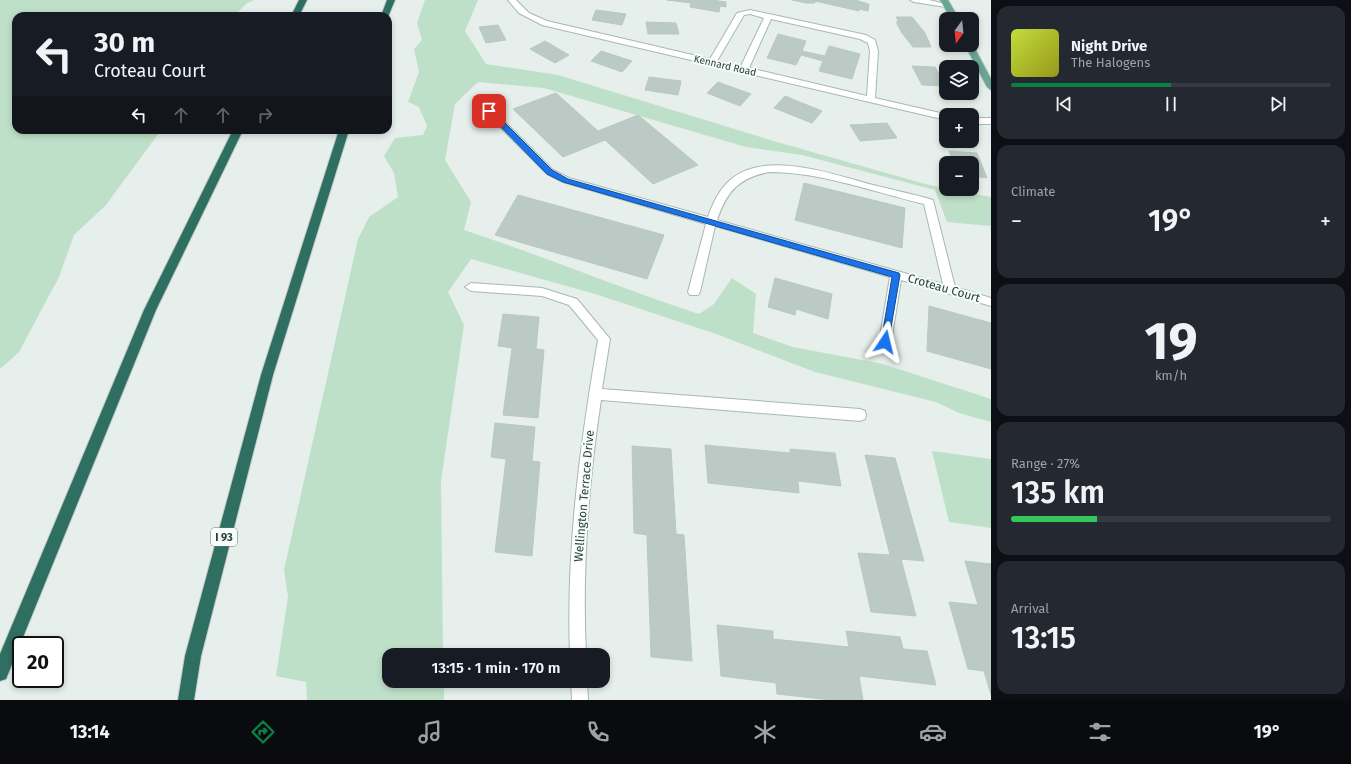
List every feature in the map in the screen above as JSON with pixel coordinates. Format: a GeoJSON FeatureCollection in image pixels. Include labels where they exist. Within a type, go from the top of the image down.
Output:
{"type":"FeatureCollection","features":[{"type":"Feature","properties":{"kind":"highway"},"geometry":{"type":"LineString","coordinates":[[297,12],[303,0]]}},
{"type":"Feature","properties":{"kind":"highway"},"geometry":{"type":"LineString","coordinates":[[386,12],[391,0]]}},
{"type":"Feature","properties":{"kind":"highway"},"geometry":{"type":"LineString","coordinates":[[0,673],[108,408],[150,310],[236,134]]}},
{"type":"Feature","properties":{"kind":"highway","name":"I 93"},"geometry":{"type":"LineString","coordinates":[[186,700],[193,656],[267,375],[343,134]]}},
{"type":"Feature","properties":{"kind":"main road"},"geometry":{"type":"LineString","coordinates":[[946,2],[951,12]]}},
{"type":"Feature","properties":{"kind":"main road"},"geometry":{"type":"LineString","coordinates":[[973,52],[991,87]]}},
{"type":"Feature","properties":{"kind":"street","name":"Kennard Road"},"geometry":{"type":"LineString","coordinates":[[512,0],[519,9],[529,16],[545,23],[939,115]]}},
{"type":"Feature","properties":{"kind":"street"},"geometry":{"type":"LineString","coordinates":[[914,0],[946,2]]}},
{"type":"Feature","properties":{"kind":"street"},"geometry":{"type":"LineString","coordinates":[[712,62],[741,13],[750,12],[863,37],[872,42],[874,51],[871,99]]}},
{"type":"Feature","properties":{"kind":"street"},"geometry":{"type":"LineString","coordinates":[[744,70],[769,16]]}},
{"type":"Feature","properties":{"kind":"street","name":"Croteau Court"},"geometry":{"type":"LineString","coordinates":[[489,111],[556,177],[991,302]]}},
{"type":"Feature","properties":{"kind":"street"},"geometry":{"type":"LineString","coordinates":[[979,121],[991,121]]}},
{"type":"Feature","properties":{"kind":"street"},"geometry":{"type":"LineString","coordinates":[[694,292],[712,223],[726,190],[742,176],[767,169],[807,171],[929,202],[950,290]]}},
{"type":"Feature","properties":{"kind":"street"},"geometry":{"type":"LineString","coordinates":[[885,342],[896,275]]}},
{"type":"Feature","properties":{"kind":"street","name":"Wellington Terrace Drive"},"geometry":{"type":"LineString","coordinates":[[471,287],[542,292],[573,302],[604,339],[595,394],[580,528],[575,615],[577,648]]}},
{"type":"Feature","properties":{"kind":"street"},"geometry":{"type":"LineString","coordinates":[[595,394],[860,415]]}},
{"type":"Feature","properties":{"kind":"street"},"geometry":{"type":"LineString","coordinates":[[579,688],[580,700]]}},
{"type":"Feature","properties":{"kind":"green space"},"geometry":{"type":"Polygon","coordinates":[[[0,0],[255,0],[247,3],[238,12],[12,12],[12,134],[158,134],[106,205],[74,235],[59,277],[19,352],[0,369],[0,0]]]}},
{"type":"Feature","properties":{"kind":"green space"},"geometry":{"type":"Polygon","coordinates":[[[425,0],[478,0],[465,31],[486,64],[558,75],[777,142],[939,187],[939,196],[979,196],[979,195],[991,197],[991,226],[947,222],[935,190],[802,155],[746,147],[544,88],[478,82],[455,104],[445,160],[471,202],[464,230],[699,314],[714,304],[732,278],[756,294],[753,333],[793,347],[883,364],[991,399],[991,422],[959,413],[936,402],[815,372],[716,334],[595,294],[471,259],[448,292],[464,325],[441,481],[443,648],[382,648],[382,688],[444,688],[444,700],[307,700],[306,682],[276,676],[288,597],[284,570],[358,239],[369,217],[398,197],[394,173],[384,156],[395,138],[423,135],[427,126],[419,107],[408,102],[419,72],[414,49],[422,40],[417,23],[425,0]]]}},
{"type":"Feature","properties":{"kind":"green space"},"geometry":{"type":"Polygon","coordinates":[[[932,451],[991,459],[991,528],[949,522],[932,451]]]}},
{"type":"Feature","properties":{"kind":"building"},"geometry":{"type":"Polygon","coordinates":[[[667,0],[712,0],[726,2],[726,7],[720,6],[719,12],[690,7],[691,3],[667,0]]]}},
{"type":"Feature","properties":{"kind":"building"},"geometry":{"type":"Polygon","coordinates":[[[792,0],[855,0],[869,4],[868,11],[859,9],[859,11],[815,1],[815,3],[806,3],[792,0]]]}},
{"type":"Feature","properties":{"kind":"building"},"geometry":{"type":"Polygon","coordinates":[[[596,10],[626,14],[622,25],[592,20],[596,10]]]}},
{"type":"Feature","properties":{"kind":"building"},"geometry":{"type":"Polygon","coordinates":[[[896,17],[912,17],[925,33],[931,47],[913,47],[902,33],[897,24],[897,21],[899,21],[896,17]]]}},
{"type":"Feature","properties":{"kind":"building"},"geometry":{"type":"Polygon","coordinates":[[[646,22],[676,23],[679,34],[648,34],[646,22]]]}},
{"type":"Feature","properties":{"kind":"building"},"geometry":{"type":"Polygon","coordinates":[[[498,25],[506,40],[486,43],[479,27],[498,25]]]}},
{"type":"Feature","properties":{"kind":"building"},"geometry":{"type":"Polygon","coordinates":[[[778,34],[806,41],[802,51],[825,56],[829,46],[860,54],[852,79],[819,71],[823,61],[801,55],[796,65],[767,58],[778,34]]]}},
{"type":"Feature","properties":{"kind":"building"},"geometry":{"type":"Polygon","coordinates":[[[545,41],[569,55],[555,63],[530,49],[545,41]]]}},
{"type":"Feature","properties":{"kind":"building"},"geometry":{"type":"Polygon","coordinates":[[[601,51],[632,61],[622,72],[591,61],[601,51]]]}},
{"type":"Feature","properties":{"kind":"building"},"geometry":{"type":"Polygon","coordinates":[[[912,66],[935,67],[939,75],[939,86],[922,85],[912,66]]]}},
{"type":"Feature","properties":{"kind":"building"},"geometry":{"type":"Polygon","coordinates":[[[649,77],[681,81],[678,95],[645,90],[649,77]]]}},
{"type":"Feature","properties":{"kind":"building"},"geometry":{"type":"Polygon","coordinates":[[[718,82],[751,94],[740,106],[707,93],[718,82]]]}},
{"type":"Feature","properties":{"kind":"building"},"geometry":{"type":"Polygon","coordinates":[[[556,93],[598,131],[638,115],[698,165],[653,184],[605,140],[563,157],[513,109],[556,93]]]}},
{"type":"Feature","properties":{"kind":"building"},"geometry":{"type":"Polygon","coordinates":[[[785,96],[822,111],[812,123],[774,108],[785,96]]]}},
{"type":"Feature","properties":{"kind":"building"},"geometry":{"type":"Polygon","coordinates":[[[887,123],[897,138],[860,141],[850,125],[887,123]]]}},
{"type":"Feature","properties":{"kind":"building"},"geometry":{"type":"Polygon","coordinates":[[[949,151],[977,153],[978,156],[951,156],[949,151]]]}},
{"type":"Feature","properties":{"kind":"building"},"geometry":{"type":"Polygon","coordinates":[[[979,158],[987,178],[979,177],[979,158]]]}},
{"type":"Feature","properties":{"kind":"building"},"geometry":{"type":"Polygon","coordinates":[[[804,183],[905,208],[902,248],[795,220],[804,183]]]}},
{"type":"Feature","properties":{"kind":"building"},"geometry":{"type":"Polygon","coordinates":[[[518,195],[664,235],[647,279],[495,235],[518,195]]]}},
{"type":"Feature","properties":{"kind":"building"},"geometry":{"type":"Polygon","coordinates":[[[775,278],[832,294],[828,319],[796,309],[795,315],[768,307],[775,278]]]}},
{"type":"Feature","properties":{"kind":"building"},"geometry":{"type":"Polygon","coordinates":[[[929,306],[991,323],[991,369],[927,351],[929,306]]]}},
{"type":"Feature","properties":{"kind":"building"},"geometry":{"type":"Polygon","coordinates":[[[503,314],[539,317],[536,349],[544,350],[538,418],[503,415],[512,348],[498,346],[503,314]]]}},
{"type":"Feature","properties":{"kind":"building"},"geometry":{"type":"Polygon","coordinates":[[[495,423],[535,427],[532,461],[540,462],[532,556],[495,552],[506,459],[491,457],[495,423]]]}},
{"type":"Feature","properties":{"kind":"building"},"geometry":{"type":"Polygon","coordinates":[[[705,445],[790,453],[790,449],[835,453],[841,486],[798,481],[799,493],[708,483],[705,445]]]}},
{"type":"Feature","properties":{"kind":"building"},"geometry":{"type":"Polygon","coordinates":[[[632,446],[671,449],[676,534],[684,535],[692,661],[651,657],[647,535],[634,533],[632,446]]]}},
{"type":"Feature","properties":{"kind":"building"},"geometry":{"type":"Polygon","coordinates":[[[865,455],[895,458],[924,561],[901,559],[916,616],[871,612],[858,553],[890,555],[865,455]]]}},
{"type":"Feature","properties":{"kind":"building"},"geometry":{"type":"Polygon","coordinates":[[[965,561],[991,564],[991,695],[984,671],[968,669],[949,602],[978,605],[965,561]]]}},
{"type":"Feature","properties":{"kind":"building"},"geometry":{"type":"Polygon","coordinates":[[[717,625],[773,631],[773,639],[849,647],[846,631],[900,637],[903,649],[927,651],[936,685],[859,676],[863,700],[831,700],[777,694],[776,683],[721,676],[717,625]]]}},
{"type":"Feature","properties":{"kind":"route"},"geometry":{"type":"LineString","coordinates":[[489,111],[556,177],[896,275],[885,342]]}}]}
